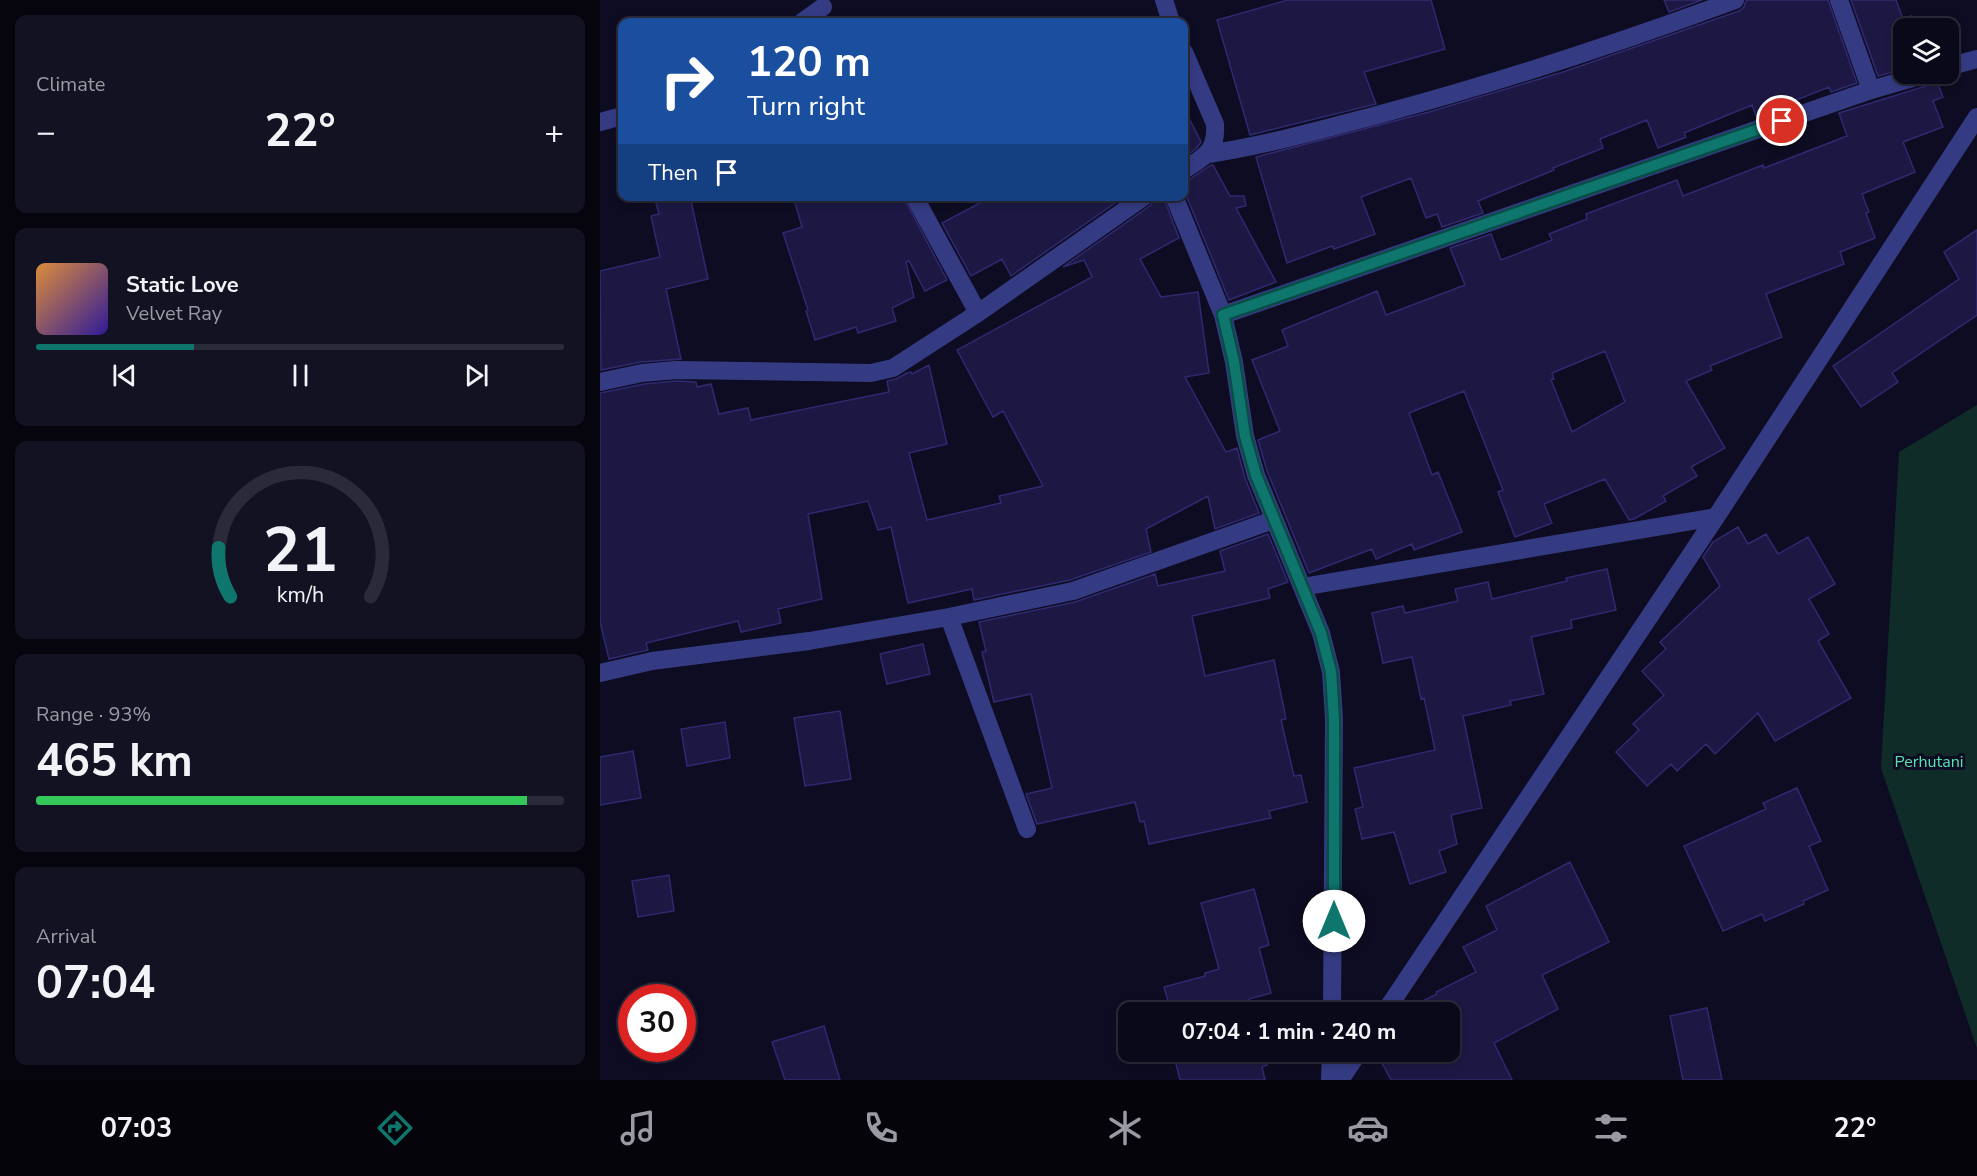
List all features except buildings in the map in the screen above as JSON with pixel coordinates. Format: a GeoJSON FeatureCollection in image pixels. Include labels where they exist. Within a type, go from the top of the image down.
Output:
{"type":"FeatureCollection","features":[{"type":"Feature","properties":{"kind":"street"},"geometry":{"type":"LineString","coordinates":[[1164,0],[1170,18]]}},
{"type":"Feature","properties":{"kind":"street"},"geometry":{"type":"LineString","coordinates":[[1188,167],[1208,154],[1238,150],[1302,135],[1457,93],[1674,23],[1735,0]]}},
{"type":"Feature","properties":{"kind":"street"},"geometry":{"type":"LineString","coordinates":[[1839,0],[1871,90]]}},
{"type":"Feature","properties":{"kind":"street"},"geometry":{"type":"LineString","coordinates":[[809,18],[824,10]]}},
{"type":"Feature","properties":{"kind":"street"},"geometry":{"type":"LineString","coordinates":[[1959,64],[1977,59]]}},
{"type":"Feature","properties":{"kind":"street"},"geometry":{"type":"LineString","coordinates":[[1188,61],[1215,124],[1215,137],[1208,154]]}},
{"type":"Feature","properties":{"kind":"street"},"geometry":{"type":"LineString","coordinates":[[1223,315],[1893,84]]}},
{"type":"Feature","properties":{"kind":"street"},"geometry":{"type":"LineString","coordinates":[[600,122],[618,117]]}},
{"type":"Feature","properties":{"kind":"street"},"geometry":{"type":"LineString","coordinates":[[1392,1002],[1716,517],[1977,117]]}},
{"type":"Feature","properties":{"kind":"street"},"geometry":{"type":"LineString","coordinates":[[917,201],[978,313]]}},
{"type":"Feature","properties":{"kind":"street"},"geometry":{"type":"LineString","coordinates":[[600,382],[642,373],[676,370],[871,373],[894,368],[978,313],[1138,201]]}},
{"type":"Feature","properties":{"kind":"street"},"geometry":{"type":"LineString","coordinates":[[1176,201],[1223,315],[1234,362],[1245,436],[1256,475],[1321,633],[1331,672],[1334,719],[1332,1002]]}},
{"type":"Feature","properties":{"kind":"street"},"geometry":{"type":"LineString","coordinates":[[1302,587],[1716,517]]}},
{"type":"Feature","properties":{"kind":"street"},"geometry":{"type":"LineString","coordinates":[[600,673],[652,661],[809,641],[949,617],[1073,591],[1273,520]]}},
{"type":"Feature","properties":{"kind":"street"},"geometry":{"type":"LineString","coordinates":[[949,617],[1027,829]]}},
{"type":"Feature","properties":{"kind":"street"},"geometry":{"type":"LineString","coordinates":[[1330,1080],[1331,1062]]}},
{"type":"Feature","properties":{"kind":"street"},"geometry":{"type":"LineString","coordinates":[[1340,1080],[1352,1062]]}},
{"type":"Feature","properties":{"kind":"green space","name":"Perhutani"},"geometry":{"type":"Polygon","coordinates":[[[1977,405],[1977,1048],[1881,768],[1899,452],[1977,405]]]}},
{"type":"Feature","properties":{"kind":"route"},"geometry":{"type":"LineString","coordinates":[[1334,921],[1334,719],[1331,672],[1321,633],[1256,475],[1245,436],[1234,362],[1223,315],[1782,121]]}}]}
